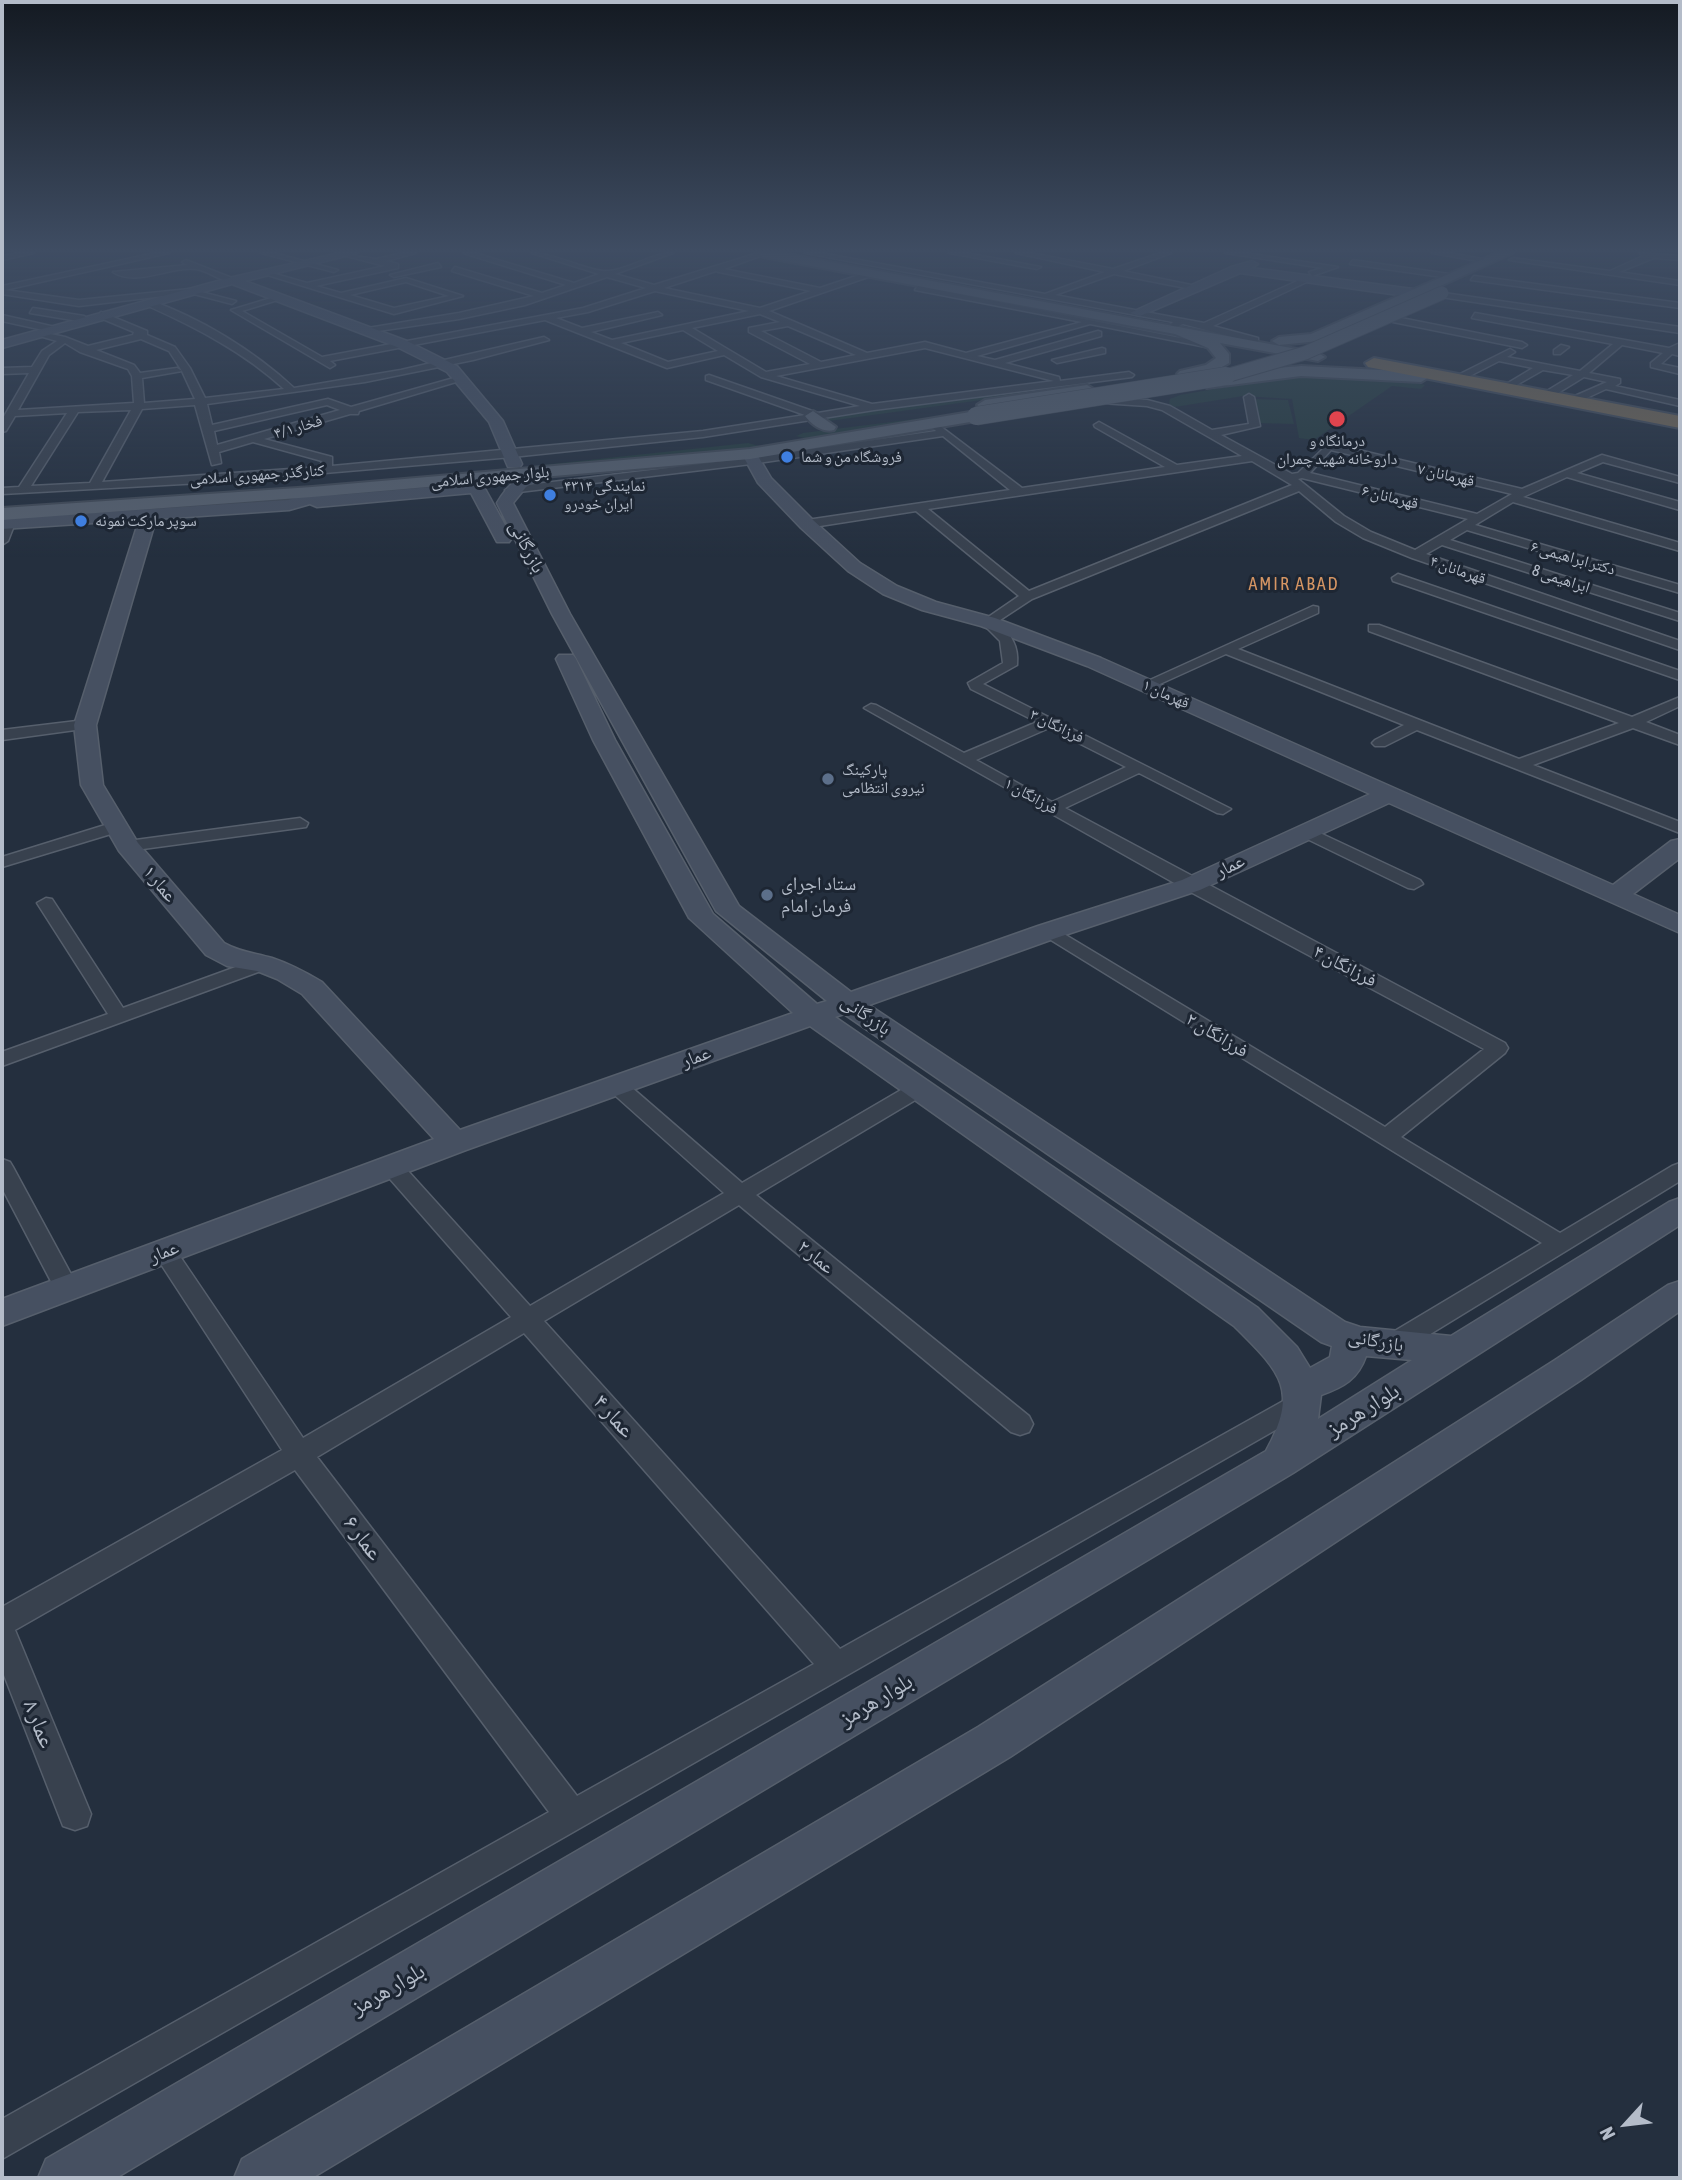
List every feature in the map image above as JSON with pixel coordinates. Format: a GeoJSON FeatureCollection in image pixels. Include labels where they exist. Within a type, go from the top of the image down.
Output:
{"type":"FeatureCollection","features":[{"type":"Feature","properties":{"kind":"highway"},"geometry":{"type":"LineString","coordinates":[[1352,355],[1457,379],[1680,422]]}},
{"type":"Feature","properties":{"kind":"highway"},"geometry":{"type":"LineString","coordinates":[[1421,377],[1680,429]]}},
{"type":"Feature","properties":{"kind":"main road"},"geometry":{"type":"LineString","coordinates":[[969,414],[1099,394],[1202,371],[1218,355]]}},
{"type":"Feature","properties":{"kind":"main road"},"geometry":{"type":"LineString","coordinates":[[1228,355],[1266,360],[1281,366],[1280,373]]}},
{"type":"Feature","properties":{"kind":"main road"},"geometry":{"type":"LineString","coordinates":[[969,414],[1234,368],[1275,355]]}},
{"type":"Feature","properties":{"kind":"main road"},"geometry":{"type":"LineString","coordinates":[[969,414],[1190,383],[1266,367],[1303,355]]}},
{"type":"Feature","properties":{"kind":"main road"},"geometry":{"type":"LineString","coordinates":[[1315,355],[1421,377]]}},
{"type":"Feature","properties":{"kind":"main road"},"geometry":{"type":"LineString","coordinates":[[1099,394],[1178,388],[1280,373],[1328,371],[1421,377]]}},
{"type":"Feature","properties":{"kind":"main road","name":"بلوار جمهوری اسلامی"},"geometry":{"type":"LineString","coordinates":[[4,520],[337,490],[497,483],[544,472],[752,445],[819,420],[969,414]]}},
{"type":"Feature","properties":{"kind":"main road","name":"بلوار جمهوری اسلامی"},"geometry":{"type":"LineString","coordinates":[[2,506],[59,495],[497,483],[602,449],[815,445],[940,429],[969,414]]}},
{"type":"Feature","properties":{"kind":"main road"},"geometry":{"type":"LineString","coordinates":[[790,431],[785,439],[788,442],[815,445]]}},
{"type":"Feature","properties":{"kind":"street"},"geometry":{"type":"LineString","coordinates":[[7,418],[44,355]]}},
{"type":"Feature","properties":{"kind":"street"},"geometry":{"type":"LineString","coordinates":[[94,486],[139,405],[137,376],[131,366],[99,355]]}},
{"type":"Feature","properties":{"kind":"street"},"geometry":{"type":"LineString","coordinates":[[175,355],[201,401],[219,478]]}},
{"type":"Feature","properties":{"kind":"street"},"geometry":{"type":"LineString","coordinates":[[245,355],[270,370],[292,391]]}},
{"type":"Feature","properties":{"kind":"street"},"geometry":{"type":"LineString","coordinates":[[312,355],[350,381]]}},
{"type":"Feature","properties":{"kind":"street"},"geometry":{"type":"LineString","coordinates":[[320,360],[346,355]]}},
{"type":"Feature","properties":{"kind":"street"},"geometry":{"type":"LineString","coordinates":[[378,355],[384,358]]}},
{"type":"Feature","properties":{"kind":"street","name":"بازرگانی"},"geometry":{"type":"LineString","coordinates":[[432,355],[461,379],[496,422],[497,483],[567,661],[604,740],[702,918],[812,1015],[1246,1317],[1279,1349],[1301,1393]]}},
{"type":"Feature","properties":{"kind":"street"},"geometry":{"type":"LineString","coordinates":[[7,418],[75,409],[201,401],[292,391],[350,381],[444,355]]}},
{"type":"Feature","properties":{"kind":"street"},"geometry":{"type":"LineString","coordinates":[[640,355],[667,365],[714,355]]}},
{"type":"Feature","properties":{"kind":"street"},"geometry":{"type":"LineString","coordinates":[[731,355],[764,375],[874,407]]}},
{"type":"Feature","properties":{"kind":"street"},"geometry":{"type":"LineString","coordinates":[[800,355],[820,365]]}},
{"type":"Feature","properties":{"kind":"street","name":"قهرمانان ۴"},"geometry":{"type":"LineString","coordinates":[[866,356],[873,355]]}},
{"type":"Feature","properties":{"kind":"street","name":"قهرمانان ۴"},"geometry":{"type":"LineString","coordinates":[[966,355],[1067,381],[1099,394],[1166,408],[1298,480],[1340,519],[1367,535],[1416,555],[1680,646]]}},
{"type":"Feature","properties":{"kind":"street"},"geometry":{"type":"LineString","coordinates":[[994,363],[1026,355]]}},
{"type":"Feature","properties":{"kind":"street"},"geometry":{"type":"LineString","coordinates":[[1041,375],[1096,363],[1065,355]]}},
{"type":"Feature","properties":{"kind":"street"},"geometry":{"type":"LineString","coordinates":[[1018,369],[1083,355]]}},
{"type":"Feature","properties":{"kind":"street"},"geometry":{"type":"LineString","coordinates":[[1457,379],[1504,355]]}},
{"type":"Feature","properties":{"kind":"street"},"geometry":{"type":"LineString","coordinates":[[1546,396],[1581,375],[1605,355]]}},
{"type":"Feature","properties":{"kind":"street"},"geometry":{"type":"LineString","coordinates":[[1674,355],[1654,365],[1680,371]]}},
{"type":"Feature","properties":{"kind":"street"},"geometry":{"type":"LineString","coordinates":[[764,375],[866,356]]}},
{"type":"Feature","properties":{"kind":"street"},"geometry":{"type":"LineString","coordinates":[[1498,358],[1617,381],[1572,401]]}},
{"type":"Feature","properties":{"kind":"street"},"geometry":{"type":"LineString","coordinates":[[1506,388],[1541,367]]}},
{"type":"Feature","properties":{"kind":"street"},"geometry":{"type":"LineString","coordinates":[[2,371],[34,370]]}},
{"type":"Feature","properties":{"kind":"street"},"geometry":{"type":"LineString","coordinates":[[137,376],[177,371]]}},
{"type":"Feature","properties":{"kind":"street"},"geometry":{"type":"LineString","coordinates":[[752,445],[819,420],[874,407],[1129,374]]}},
{"type":"Feature","properties":{"kind":"street","name":"فخار ۴/۱"},"geometry":{"type":"LineString","coordinates":[[213,450],[354,412],[461,379]]}},
{"type":"Feature","properties":{"kind":"street"},"geometry":{"type":"LineString","coordinates":[[709,379],[819,420]]}},
{"type":"Feature","properties":{"kind":"street"},"geometry":{"type":"LineString","coordinates":[[1608,387],[1680,403]]}},
{"type":"Feature","properties":{"kind":"street"},"geometry":{"type":"LineString","coordinates":[[1166,408],[1161,399],[1178,388]]}},
{"type":"Feature","properties":{"kind":"street"},"geometry":{"type":"LineString","coordinates":[[254,396],[267,417]]}},
{"type":"Feature","properties":{"kind":"street"},"geometry":{"type":"LineString","coordinates":[[1212,433],[1255,426],[1249,397]]}},
{"type":"Feature","properties":{"kind":"street"},"geometry":{"type":"LineString","coordinates":[[208,429],[328,402],[354,412]]}},
{"type":"Feature","properties":{"kind":"street"},"geometry":{"type":"LineString","coordinates":[[2,405],[7,418]]}},
{"type":"Feature","properties":{"kind":"street"},"geometry":{"type":"LineString","coordinates":[[23,490],[75,409]]}},
{"type":"Feature","properties":{"kind":"street"},"geometry":{"type":"LineString","coordinates":[[1099,425],[1174,468]]}},
{"type":"Feature","properties":{"kind":"street"},"geometry":{"type":"LineString","coordinates":[[752,445],[940,429],[1020,492]]}},
{"type":"Feature","properties":{"kind":"street"},"geometry":{"type":"LineString","coordinates":[[255,439],[328,459],[324,470]]}},
{"type":"Feature","properties":{"kind":"street","name":"کنارگذر جمهوری اسلامی"},"geometry":{"type":"LineString","coordinates":[[2,491],[23,490],[59,495],[94,486],[324,470],[497,483],[752,445]]}},
{"type":"Feature","properties":{"kind":"street","name":"قهرمان ۱"},"geometry":{"type":"LineString","coordinates":[[752,445],[764,480],[807,524],[854,566],[890,590],[929,606],[988,622],[1146,685],[1680,925]]}},
{"type":"Feature","properties":{"kind":"street","name":"قهرمانان ۷"},"geometry":{"type":"LineString","coordinates":[[1298,480],[1329,446],[1518,495],[1680,547]]}},
{"type":"Feature","properties":{"kind":"street"},"geometry":{"type":"LineString","coordinates":[[807,524],[1255,457]]}},
{"type":"Feature","properties":{"kind":"street"},"geometry":{"type":"LineString","coordinates":[[1416,555],[1518,495],[1602,458],[1680,480]]}},
{"type":"Feature","properties":{"kind":"street"},"geometry":{"type":"LineString","coordinates":[[2,541],[4,520],[289,505],[520,482],[544,472]]}},
{"type":"Feature","properties":{"kind":"street"},"geometry":{"type":"LineString","coordinates":[[1563,474],[1680,506]]}},
{"type":"Feature","properties":{"kind":"street"},"geometry":{"type":"LineString","coordinates":[[988,622],[1027,596],[1298,480]]}},
{"type":"Feature","properties":{"kind":"street","name":"قهرمانان ۶"},"geometry":{"type":"LineString","coordinates":[[1298,480],[1478,518]]}},
{"type":"Feature","properties":{"kind":"street"},"geometry":{"type":"LineString","coordinates":[[289,505],[337,490]]}},
{"type":"Feature","properties":{"kind":"street"},"geometry":{"type":"LineString","coordinates":[[918,507],[1027,596]]}},
{"type":"Feature","properties":{"kind":"street","name":"عمار ۱"},"geometry":{"type":"LineString","coordinates":[[149,514],[85,725],[92,785],[123,836],[215,949],[236,960],[262,964],[286,973],[312,988],[455,1143]]}},
{"type":"Feature","properties":{"kind":"street","name":"دکتر ابراهیمی ۶"},"geometry":{"type":"LineString","coordinates":[[1466,526],[1680,589]]}},
{"type":"Feature","properties":{"kind":"street","name":"ابراهیمی 8"},"geometry":{"type":"LineString","coordinates":[[1442,541],[1680,617]]}},
{"type":"Feature","properties":{"kind":"street","name":"بازرگانی"},"geometry":{"type":"LineString","coordinates":[[531,573],[729,911],[847,1003],[1316,1321],[1349,1338],[1455,1351]]}},
{"type":"Feature","properties":{"kind":"street"},"geometry":{"type":"LineString","coordinates":[[1398,578],[1680,676]]}},
{"type":"Feature","properties":{"kind":"street"},"geometry":{"type":"LineString","coordinates":[[1146,685],[1313,610]]}},
{"type":"Feature","properties":{"kind":"street","name":"فرزانگان ۳"},"geometry":{"type":"LineString","coordinates":[[988,622],[1006,636],[1013,650],[1010,665],[975,683],[1223,809]]}},
{"type":"Feature","properties":{"kind":"street"},"geometry":{"type":"LineString","coordinates":[[1374,628],[1680,740]]}},
{"type":"Feature","properties":{"kind":"street"},"geometry":{"type":"LineString","coordinates":[[1662,640],[1680,632]]}},
{"type":"Feature","properties":{"kind":"street"},"geometry":{"type":"LineString","coordinates":[[1225,649],[1680,828]]}},
{"type":"Feature","properties":{"kind":"street"},"geometry":{"type":"LineString","coordinates":[[1517,765],[1632,723],[1680,701]]}},
{"type":"Feature","properties":{"kind":"street","name":"فرزانگان ۱"},"geometry":{"type":"LineString","coordinates":[[871,708],[1191,884]]}},
{"type":"Feature","properties":{"kind":"street"},"geometry":{"type":"LineString","coordinates":[[964,759],[1050,722]]}},
{"type":"Feature","properties":{"kind":"street"},"geometry":{"type":"LineString","coordinates":[[1380,743],[1416,724]]}},
{"type":"Feature","properties":{"kind":"street"},"geometry":{"type":"LineString","coordinates":[[2,735],[85,725]]}},
{"type":"Feature","properties":{"kind":"street"},"geometry":{"type":"LineString","coordinates":[[1052,808],[1139,767]]}},
{"type":"Feature","properties":{"kind":"street","name":"عمار"},"geometry":{"type":"LineString","coordinates":[[2,1313],[391,1166],[1047,932],[1191,884],[1387,795]]}},
{"type":"Feature","properties":{"kind":"street"},"geometry":{"type":"LineString","coordinates":[[4,857],[123,836],[300,823]]}},
{"type":"Feature","properties":{"kind":"street"},"geometry":{"type":"LineString","coordinates":[[1305,831],[1414,884]]}},
{"type":"Feature","properties":{"kind":"street"},"geometry":{"type":"LineString","coordinates":[[1615,896],[1680,846]]}},
{"type":"Feature","properties":{"kind":"street","name":"فرزانگان ۴"},"geometry":{"type":"LineString","coordinates":[[1191,884],[1498,1048],[1387,1137]]}},
{"type":"Feature","properties":{"kind":"street"},"geometry":{"type":"LineString","coordinates":[[47,903],[119,1016]]}},
{"type":"Feature","properties":{"kind":"street","name":"فرزانگان ۲"},"geometry":{"type":"LineString","coordinates":[[1047,932],[1559,1244]]}},
{"type":"Feature","properties":{"kind":"street"},"geometry":{"type":"LineString","coordinates":[[2,1059],[262,964]]}},
{"type":"Feature","properties":{"kind":"street","name":"عمار ۲"},"geometry":{"type":"LineString","coordinates":[[617,1085],[740,1194],[1020,1424]]}},
{"type":"Feature","properties":{"kind":"street"},"geometry":{"type":"LineString","coordinates":[[2,1622],[299,1454],[920,1088]]}},
{"type":"Feature","properties":{"kind":"street","name":"عمار ۴"},"geometry":{"type":"LineString","coordinates":[[391,1166],[835,1666]]}},
{"type":"Feature","properties":{"kind":"street"},"geometry":{"type":"LineString","coordinates":[[2,1167],[67,1289]]}},
{"type":"Feature","properties":{"kind":"street"},"geometry":{"type":"LineString","coordinates":[[1392,1345],[1680,1171]]}},
{"type":"Feature","properties":{"kind":"street","name":"بلوار هرمز"},"geometry":{"type":"LineString","coordinates":[[65,2178],[1280,1462],[1680,1210]]}},
{"type":"Feature","properties":{"kind":"street","name":"عمار ۶"},"geometry":{"type":"LineString","coordinates":[[164,1252],[299,1454],[572,1816]]}},
{"type":"Feature","properties":{"kind":"street"},"geometry":{"type":"LineString","coordinates":[[261,2178],[994,1742],[1568,1370],[1680,1294]]}},
{"type":"Feature","properties":{"kind":"street"},"geometry":{"type":"LineString","coordinates":[[2,2140],[835,1666],[1313,1384],[1336,1374],[1349,1358],[1349,1338]]}},
{"type":"Feature","properties":{"kind":"street"},"geometry":{"type":"LineString","coordinates":[[1280,1462],[1296,1430],[1301,1393]]}},
{"type":"Feature","properties":{"kind":"street","name":"عمار ۸"},"geometry":{"type":"LineString","coordinates":[[2,1633],[75,1814]]}},
{"type":"Feature","properties":{"kind":"green space"},"geometry":{"type":"Polygon","coordinates":[[[1307,375],[1395,379],[1425,385],[1421,389],[1392,386],[1314,440],[1299,438],[1292,399],[1243,396],[1175,407],[1169,404],[1170,399],[1180,395],[1307,375]]]}},
{"type":"Feature","properties":{"kind":"green space"},"geometry":{"type":"Polygon","coordinates":[[[1056,385],[1062,389],[829,421],[825,418],[1056,385]]]}},
{"type":"Feature","properties":{"kind":"green space"},"geometry":{"type":"Polygon","coordinates":[[[1252,399],[1288,400],[1294,424],[1256,423],[1252,399]]]}},
{"type":"Feature","properties":{"kind":"green space"},"geometry":{"type":"Polygon","coordinates":[[[923,418],[925,420],[808,439],[796,436],[803,433],[923,418]]]}},
{"type":"Feature","properties":{"kind":"green space"},"geometry":{"type":"Polygon","coordinates":[[[748,443],[763,447],[512,472],[2,511],[2,508],[430,477],[748,443]]]}},
{"type":"Feature","properties":{"kind":"place","name":"درمانگاه و داروخانه شهید چمران"},"geometry":{"type":"Point","coordinates":[1337,419]}},
{"type":"Feature","properties":{"kind":"place","name":"فروشگاه من و شما"},"geometry":{"type":"Point","coordinates":[787,457]}},
{"type":"Feature","properties":{"kind":"place","name":"نمایندگی ۴۳۱۴ ایران خودرو"},"geometry":{"type":"Point","coordinates":[550,495]}},
{"type":"Feature","properties":{"kind":"place","name":"سوپر مارکت نمونه"},"geometry":{"type":"Point","coordinates":[81,521]}},
{"type":"Feature","properties":{"kind":"place","name":"پارکینگ نیروی انتظامی"},"geometry":{"type":"Point","coordinates":[828,779]}},
{"type":"Feature","properties":{"kind":"place","name":"ستاد اجرای فرمان امام"},"geometry":{"type":"Point","coordinates":[767,895]}},
{"type":"Feature","properties":{"kind":"district","name":"AMIR ABAD"},"geometry":{"type":"Point","coordinates":[1294,584]}}]}
